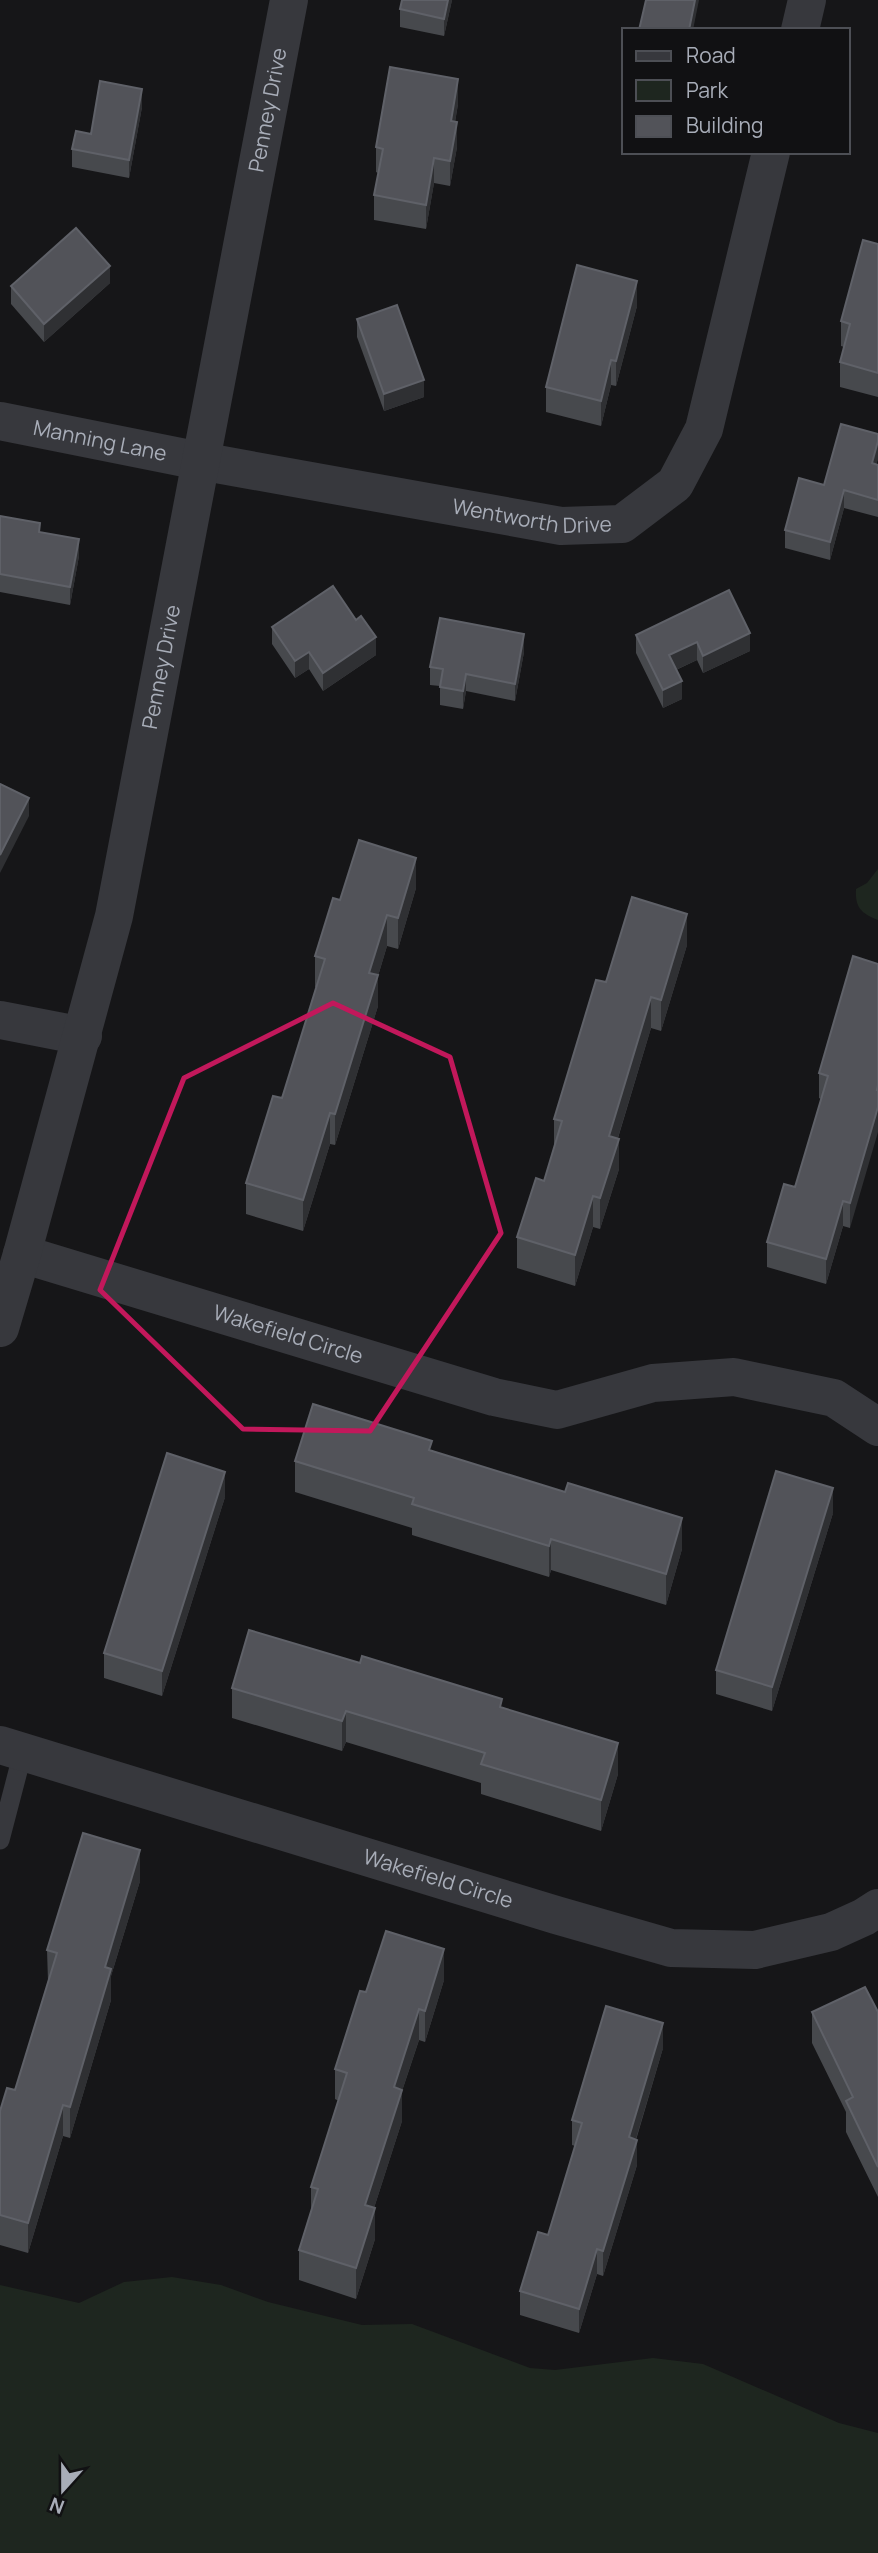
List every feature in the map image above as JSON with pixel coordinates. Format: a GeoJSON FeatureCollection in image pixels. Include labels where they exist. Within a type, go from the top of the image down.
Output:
{"type":"FeatureCollection","features":[{"type":"Feature","properties":{"kind":"street","name":"Penney Drive"},"geometry":{"type":"LineString","coordinates":[[0,1328],[83,1036],[114,916],[289,0]]}},
{"type":"Feature","properties":{"kind":"street"},"geometry":{"type":"LineString","coordinates":[[800,28],[807,0]]}},
{"type":"Feature","properties":{"kind":"street","name":"Wentworth Drive"},"geometry":{"type":"LineString","coordinates":[[200,461],[561,526],[622,523],[675,484],[704,429],[771,154]]}},
{"type":"Feature","properties":{"kind":"street","name":"Manning Lane"},"geometry":{"type":"LineString","coordinates":[[0,421],[200,461]]}},
{"type":"Feature","properties":{"kind":"street"},"geometry":{"type":"LineString","coordinates":[[0,1020],[83,1036]]}},
{"type":"Feature","properties":{"kind":"street","name":"Wakefield Circle"},"geometry":{"type":"LineString","coordinates":[[22,1254],[494,1397],[557,1410],[653,1383],[734,1377],[834,1398],[878,1427]]}},
{"type":"Feature","properties":{"kind":"street","name":"Wakefield Circle"},"geometry":{"type":"LineString","coordinates":[[12,1749],[556,1916],[671,1948],[755,1950],[831,1933],[878,1908]]}},
{"type":"Feature","properties":{"kind":"lane"},"geometry":{"type":"LineString","coordinates":[[0,1840],[12,1749]]}},
{"type":"Feature","properties":{"kind":"highlighted area"},"geometry":{"type":"Polygon","coordinates":[[[333,1003],[450,1057],[501,1233],[370,1431],[243,1429],[100,1290],[184,1078],[333,1003]]]}},
{"type":"Feature","properties":{"kind":"green space"},"geometry":{"type":"Polygon","coordinates":[[[878,869],[878,920],[860,909],[856,889],[867,883],[878,869]]]}},
{"type":"Feature","properties":{"kind":"green space"},"geometry":{"type":"Polygon","coordinates":[[[172,2277],[221,2285],[268,2302],[362,2325],[412,2324],[530,2368],[555,2370],[653,2358],[703,2364],[839,2423],[878,2433],[878,2553],[0,2553],[0,2285],[79,2303],[124,2282],[172,2277]]]}},
{"type":"Feature","properties":{"kind":"building"},"geometry":{"type":"Polygon","coordinates":[[[402,0],[448,0],[444,19],[400,9],[402,0]]]}},
{"type":"Feature","properties":{"kind":"building"},"geometry":{"type":"Polygon","coordinates":[[[646,0],[695,0],[689,28],[639,28],[646,0]]]}},
{"type":"Feature","properties":{"kind":"building"},"geometry":{"type":"Polygon","coordinates":[[[390,67],[458,79],[451,121],[457,122],[450,161],[434,158],[426,205],[374,195],[383,149],[376,147],[390,67]]]}},
{"type":"Feature","properties":{"kind":"building"},"geometry":{"type":"Polygon","coordinates":[[[100,81],[142,89],[129,160],[72,149],[76,131],[91,134],[100,81]]]}},
{"type":"Feature","properties":{"kind":"building"},"geometry":{"type":"Polygon","coordinates":[[[76,228],[110,266],[44,324],[11,286],[76,228]]]}},
{"type":"Feature","properties":{"kind":"building"},"geometry":{"type":"Polygon","coordinates":[[[863,240],[878,244],[878,373],[840,362],[850,324],[841,321],[863,240]]]}},
{"type":"Feature","properties":{"kind":"building"},"geometry":{"type":"Polygon","coordinates":[[[577,265],[637,281],[616,361],[611,360],[601,401],[546,387],[577,265]]]}},
{"type":"Feature","properties":{"kind":"building"},"geometry":{"type":"Polygon","coordinates":[[[397,305],[424,380],[384,394],[357,319],[397,305]]]}},
{"type":"Feature","properties":{"kind":"building"},"geometry":{"type":"Polygon","coordinates":[[[841,424],[878,434],[872,463],[878,465],[878,500],[844,490],[830,542],[785,530],[799,478],[824,485],[841,424]]]}},
{"type":"Feature","properties":{"kind":"building"},"geometry":{"type":"Polygon","coordinates":[[[0,516],[40,523],[39,532],[79,539],[70,587],[0,574],[0,516]]]}},
{"type":"Feature","properties":{"kind":"building"},"geometry":{"type":"Polygon","coordinates":[[[333,586],[356,620],[361,616],[376,637],[323,673],[309,652],[295,661],[272,627],[333,586]]]}},
{"type":"Feature","properties":{"kind":"building"},"geometry":{"type":"Polygon","coordinates":[[[729,590],[750,633],[703,656],[697,642],[669,655],[682,681],[663,690],[636,635],[729,590]]]}},
{"type":"Feature","properties":{"kind":"building"},"geometry":{"type":"Polygon","coordinates":[[[440,618],[524,634],[515,684],[466,674],[463,691],[440,687],[443,669],[430,667],[440,618]]]}},
{"type":"Feature","properties":{"kind":"building"},"geometry":{"type":"Polygon","coordinates":[[[0,784],[29,798],[0,855],[0,784]]]}},
{"type":"Feature","properties":{"kind":"building"},"geometry":{"type":"Polygon","coordinates":[[[359,840],[416,858],[398,918],[387,915],[369,973],[378,975],[335,1114],[330,1113],[303,1200],[246,1183],[273,1096],[282,1098],[325,959],[315,956],[333,898],[340,900],[359,840]]]}},
{"type":"Feature","properties":{"kind":"building"},"geometry":{"type":"Polygon","coordinates":[[[632,897],[687,914],[661,1000],[651,997],[609,1136],[619,1139],[600,1198],[593,1196],[575,1255],[517,1237],[536,1178],[544,1181],[562,1121],[554,1119],[596,980],[606,982],[632,897]]]}},
{"type":"Feature","properties":{"kind":"building"},"geometry":{"type":"Polygon","coordinates":[[[853,956],[878,964],[878,1107],[850,1203],[843,1201],[826,1259],[767,1242],[784,1184],[795,1187],[828,1076],[819,1073],[853,956]]]}},
{"type":"Feature","properties":{"kind":"building"},"geometry":{"type":"Polygon","coordinates":[[[313,1404],[432,1441],[429,1450],[565,1492],[568,1483],[682,1518],[666,1574],[551,1539],[549,1546],[412,1504],[414,1498],[295,1461],[313,1404]]]}},
{"type":"Feature","properties":{"kind":"building"},"geometry":{"type":"Polygon","coordinates":[[[167,1453],[225,1472],[162,1671],[104,1653],[167,1453]]]}},
{"type":"Feature","properties":{"kind":"building"},"geometry":{"type":"Polygon","coordinates":[[[776,1471],[833,1488],[772,1687],[716,1670],[776,1471]]]}},
{"type":"Feature","properties":{"kind":"building"},"geometry":{"type":"Polygon","coordinates":[[[249,1630],[360,1663],[362,1656],[502,1699],[500,1707],[618,1743],[601,1800],[481,1764],[485,1753],[346,1711],[342,1721],[232,1688],[249,1630]]]}},
{"type":"Feature","properties":{"kind":"building"},"geometry":{"type":"Polygon","coordinates":[[[83,1833],[140,1850],[105,1967],[111,1969],[70,2107],[63,2105],[28,2223],[0,2215],[0,2111],[7,2088],[15,2090],[57,1953],[47,1950],[83,1833]]]}},
{"type":"Feature","properties":{"kind":"building"},"geometry":{"type":"Polygon","coordinates":[[[386,1931],[444,1949],[425,2011],[419,2009],[394,2087],[402,2090],[365,2205],[375,2208],[356,2268],[299,2250],[318,2189],[311,2187],[347,2073],[335,2069],[360,1991],[366,1992],[386,1931]]]}},
{"type":"Feature","properties":{"kind":"building"},"geometry":{"type":"Polygon","coordinates":[[[865,1987],[878,2012],[878,2167],[846,2101],[853,2097],[812,2012],[865,1987]]]}},
{"type":"Feature","properties":{"kind":"building"},"geometry":{"type":"Polygon","coordinates":[[[606,2006],[663,2023],[629,2137],[637,2140],[603,2251],[597,2249],[579,2309],[520,2291],[538,2232],[548,2235],[582,2123],[572,2120],[606,2006]]]}}]}
